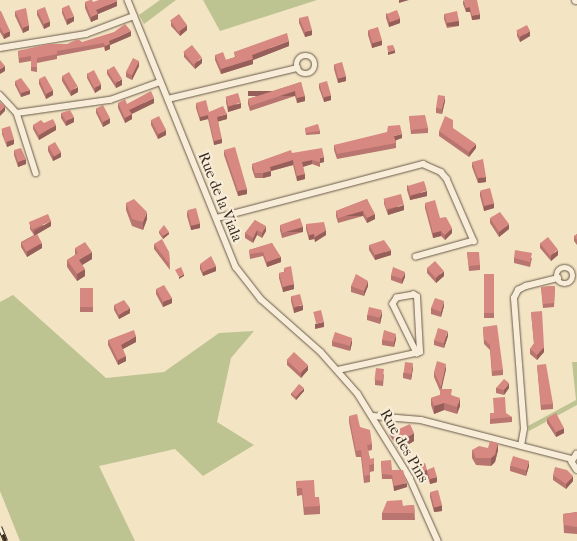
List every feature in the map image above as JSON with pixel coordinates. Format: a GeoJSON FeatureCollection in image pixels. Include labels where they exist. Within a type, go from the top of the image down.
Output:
{"type":"FeatureCollection","features":[{"type":"Feature","properties":{"kind":"street","name":"Rue de la Viala"},"geometry":{"type":"LineString","coordinates":[[128,0],[217,218],[226,249],[249,285],[338,370]]}},
{"type":"Feature","properties":{"kind":"street"},"geometry":{"type":"LineString","coordinates":[[0,48],[86,34],[134,16]]}},
{"type":"Feature","properties":{"kind":"street"},"geometry":{"type":"LineString","coordinates":[[168,99],[297,68]]}},
{"type":"Feature","properties":{"kind":"street"},"geometry":{"type":"LineString","coordinates":[[16,113],[110,100],[160,82]]}},
{"type":"Feature","properties":{"kind":"street"},"geometry":{"type":"LineString","coordinates":[[0,95],[16,113],[36,173]]}},
{"type":"Feature","properties":{"kind":"street"},"geometry":{"type":"LineString","coordinates":[[217,218],[424,164],[441,172],[447,179],[474,241],[416,257]]}},
{"type":"Feature","properties":{"kind":"street"},"geometry":{"type":"LineString","coordinates":[[521,446],[524,429],[514,298],[518,290],[526,286],[558,278]]}},
{"type":"Feature","properties":{"kind":"street"},"geometry":{"type":"LineString","coordinates":[[338,370],[417,353],[422,348],[419,302],[414,295],[397,298],[393,304],[417,353]]}},
{"type":"Feature","properties":{"kind":"street","name":"Rue des Pins"},"geometry":{"type":"LineString","coordinates":[[338,370],[373,416],[410,478],[438,541]]}},
{"type":"Feature","properties":{"kind":"street"},"geometry":{"type":"LineString","coordinates":[[373,416],[421,420],[521,446],[575,457],[577,470]]}},
{"type":"Feature","properties":{"kind":"green space"},"geometry":{"type":"Polygon","coordinates":[[[160,0],[176,0],[144,24],[139,15],[160,0]]]}},
{"type":"Feature","properties":{"kind":"green space"},"geometry":{"type":"Polygon","coordinates":[[[203,0],[317,0],[220,31],[203,0]]]}},
{"type":"Feature","properties":{"kind":"green space"},"geometry":{"type":"Polygon","coordinates":[[[13,295],[106,378],[164,372],[219,333],[254,331],[231,358],[217,422],[254,445],[203,476],[175,449],[99,466],[135,541],[20,541],[0,491],[0,302],[13,295]]]}},
{"type":"Feature","properties":{"kind":"green space"},"geometry":{"type":"Polygon","coordinates":[[[572,362],[577,362],[577,405],[529,431],[528,426],[576,400],[572,362]]]}},
{"type":"Feature","properties":{"kind":"building"},"geometry":{"type":"Polygon","coordinates":[[[90,0],[93,2],[99,0],[117,1],[96,10],[98,14],[91,17],[85,2],[90,0]]]}},
{"type":"Feature","properties":{"kind":"building"},"geometry":{"type":"Polygon","coordinates":[[[464,0],[477,0],[480,14],[472,16],[470,7],[466,8],[464,0]]]}},
{"type":"Feature","properties":{"kind":"building"},"geometry":{"type":"Polygon","coordinates":[[[69,5],[74,16],[67,19],[62,8],[69,5]]]}},
{"type":"Feature","properties":{"kind":"building"},"geometry":{"type":"Polygon","coordinates":[[[45,7],[50,21],[44,24],[37,10],[45,7]]]}},
{"type":"Feature","properties":{"kind":"building"},"geometry":{"type":"Polygon","coordinates":[[[26,8],[29,25],[23,28],[15,11],[26,8]]]}},
{"type":"Feature","properties":{"kind":"building"},"geometry":{"type":"Polygon","coordinates":[[[397,10],[400,18],[390,22],[387,14],[397,10]]]}},
{"type":"Feature","properties":{"kind":"building"},"geometry":{"type":"Polygon","coordinates":[[[0,11],[10,31],[4,34],[0,27],[0,11]]]}},
{"type":"Feature","properties":{"kind":"building"},"geometry":{"type":"Polygon","coordinates":[[[457,11],[459,21],[447,23],[444,14],[457,11]]]}},
{"type":"Feature","properties":{"kind":"building"},"geometry":{"type":"Polygon","coordinates":[[[179,14],[187,25],[178,32],[170,20],[179,14]]]}},
{"type":"Feature","properties":{"kind":"building"},"geometry":{"type":"Polygon","coordinates":[[[308,16],[312,30],[305,32],[299,18],[308,16]]]}},
{"type":"Feature","properties":{"kind":"building"},"geometry":{"type":"Polygon","coordinates":[[[125,24],[131,31],[109,41],[110,44],[105,46],[104,43],[57,51],[57,54],[37,58],[37,67],[31,67],[31,56],[19,58],[18,51],[48,44],[67,44],[78,39],[82,42],[114,32],[125,24]]]}},
{"type":"Feature","properties":{"kind":"building"},"geometry":{"type":"Polygon","coordinates":[[[527,25],[530,31],[519,37],[516,30],[527,25]]]}},
{"type":"Feature","properties":{"kind":"building"},"geometry":{"type":"Polygon","coordinates":[[[378,27],[382,40],[373,43],[368,30],[378,27]]]}},
{"type":"Feature","properties":{"kind":"building"},"geometry":{"type":"Polygon","coordinates":[[[287,33],[289,41],[252,55],[253,59],[221,69],[215,55],[223,52],[226,60],[236,57],[234,52],[287,33]]]}},
{"type":"Feature","properties":{"kind":"building"},"geometry":{"type":"Polygon","coordinates":[[[192,45],[202,58],[193,64],[183,52],[192,45]]]}},
{"type":"Feature","properties":{"kind":"building"},"geometry":{"type":"Polygon","coordinates":[[[393,45],[395,50],[388,52],[387,46],[393,45]]]}},
{"type":"Feature","properties":{"kind":"building"},"geometry":{"type":"Polygon","coordinates":[[[133,58],[139,61],[132,75],[126,72],[133,58]]]}},
{"type":"Feature","properties":{"kind":"building"},"geometry":{"type":"Polygon","coordinates":[[[0,60],[5,66],[0,69],[0,60]]]}},
{"type":"Feature","properties":{"kind":"building"},"geometry":{"type":"Polygon","coordinates":[[[342,62],[346,76],[338,79],[334,64],[342,62]]]}},
{"type":"Feature","properties":{"kind":"building"},"geometry":{"type":"Polygon","coordinates":[[[114,66],[122,79],[115,83],[107,70],[114,66]]]}},
{"type":"Feature","properties":{"kind":"building"},"geometry":{"type":"Polygon","coordinates":[[[94,70],[101,84],[94,88],[87,74],[94,70]]]}},
{"type":"Feature","properties":{"kind":"building"},"geometry":{"type":"Polygon","coordinates":[[[69,72],[78,87],[71,91],[62,76],[69,72]]]}},
{"type":"Feature","properties":{"kind":"building"},"geometry":{"type":"Polygon","coordinates":[[[45,76],[53,90],[46,94],[39,79],[45,76]]]}},
{"type":"Feature","properties":{"kind":"building"},"geometry":{"type":"Polygon","coordinates":[[[21,78],[30,90],[21,93],[15,81],[21,78]]]}},
{"type":"Feature","properties":{"kind":"building"},"geometry":{"type":"Polygon","coordinates":[[[327,81],[331,95],[323,98],[319,83],[327,81]]]}},
{"type":"Feature","properties":{"kind":"building"},"geometry":{"type":"Polygon","coordinates":[[[301,82],[305,96],[297,98],[295,91],[250,106],[248,99],[301,82]]]}},
{"type":"Feature","properties":{"kind":"building"},"geometry":{"type":"Polygon","coordinates":[[[151,91],[154,98],[129,110],[132,114],[125,118],[118,103],[125,99],[127,104],[151,91]]]}},
{"type":"Feature","properties":{"kind":"building"},"geometry":{"type":"Polygon","coordinates":[[[238,93],[241,103],[228,106],[226,97],[238,93]]]}},
{"type":"Feature","properties":{"kind":"building"},"geometry":{"type":"Polygon","coordinates":[[[438,95],[445,96],[442,109],[436,108],[438,95]]]}},
{"type":"Feature","properties":{"kind":"building"},"geometry":{"type":"Polygon","coordinates":[[[206,100],[209,112],[223,106],[227,114],[217,117],[222,139],[214,141],[208,115],[200,117],[196,103],[206,100]]]}},
{"type":"Feature","properties":{"kind":"building"},"geometry":{"type":"Polygon","coordinates":[[[0,102],[5,106],[0,111],[0,102]]]}},
{"type":"Feature","properties":{"kind":"building"},"geometry":{"type":"Polygon","coordinates":[[[103,105],[110,118],[103,122],[96,109],[103,105]]]}},
{"type":"Feature","properties":{"kind":"building"},"geometry":{"type":"Polygon","coordinates":[[[70,110],[74,117],[66,121],[61,113],[70,110]]]}},
{"type":"Feature","properties":{"kind":"building"},"geometry":{"type":"Polygon","coordinates":[[[425,115],[428,128],[411,130],[409,116],[425,115]]]}},
{"type":"Feature","properties":{"kind":"building"},"geometry":{"type":"Polygon","coordinates":[[[159,116],[166,130],[158,134],[151,120],[159,116]]]}},
{"type":"Feature","properties":{"kind":"building"},"geometry":{"type":"Polygon","coordinates":[[[445,116],[453,120],[453,128],[476,144],[469,152],[439,131],[445,116]]]}},
{"type":"Feature","properties":{"kind":"building"},"geometry":{"type":"Polygon","coordinates":[[[53,119],[56,125],[39,135],[33,125],[41,120],[44,123],[53,119]]]}},
{"type":"Feature","properties":{"kind":"building"},"geometry":{"type":"Polygon","coordinates":[[[318,124],[320,131],[306,133],[305,128],[318,124]]]}},
{"type":"Feature","properties":{"kind":"building"},"geometry":{"type":"Polygon","coordinates":[[[400,125],[402,134],[394,136],[396,143],[337,154],[334,145],[387,132],[388,126],[400,125]]]}},
{"type":"Feature","properties":{"kind":"building"},"geometry":{"type":"Polygon","coordinates":[[[10,126],[14,139],[5,142],[1,129],[10,126]]]}},
{"type":"Feature","properties":{"kind":"building"},"geometry":{"type":"Polygon","coordinates":[[[55,142],[61,152],[54,156],[48,146],[55,142]]]}},
{"type":"Feature","properties":{"kind":"building"},"geometry":{"type":"Polygon","coordinates":[[[235,147],[247,189],[238,191],[224,150],[235,147]]]}},
{"type":"Feature","properties":{"kind":"building"},"geometry":{"type":"Polygon","coordinates":[[[21,148],[26,159],[18,162],[14,150],[21,148]]]}},
{"type":"Feature","properties":{"kind":"building"},"geometry":{"type":"Polygon","coordinates":[[[322,148],[324,157],[320,158],[320,162],[312,160],[302,162],[305,174],[297,176],[293,160],[270,167],[271,171],[263,173],[255,173],[252,164],[291,150],[292,153],[322,148]]]}},
{"type":"Feature","properties":{"kind":"building"},"geometry":{"type":"Polygon","coordinates":[[[483,159],[486,177],[478,178],[472,162],[483,159]]]}},
{"type":"Feature","properties":{"kind":"building"},"geometry":{"type":"Polygon","coordinates":[[[424,181],[427,191],[411,196],[408,186],[424,181]]]}},
{"type":"Feature","properties":{"kind":"building"},"geometry":{"type":"Polygon","coordinates":[[[490,188],[494,203],[484,206],[480,191],[490,188]]]}},
{"type":"Feature","properties":{"kind":"building"},"geometry":{"type":"Polygon","coordinates":[[[401,194],[404,205],[386,209],[384,199],[401,194]]]}},
{"type":"Feature","properties":{"kind":"building"},"geometry":{"type":"Polygon","coordinates":[[[134,199],[147,212],[143,222],[132,219],[126,203],[134,199]]]}},
{"type":"Feature","properties":{"kind":"building"},"geometry":{"type":"Polygon","coordinates":[[[367,199],[375,214],[367,218],[363,211],[338,218],[336,211],[367,199]]]}},
{"type":"Feature","properties":{"kind":"building"},"geometry":{"type":"Polygon","coordinates":[[[435,200],[440,218],[446,217],[452,228],[445,235],[441,231],[433,233],[425,203],[435,200]]]}},
{"type":"Feature","properties":{"kind":"building"},"geometry":{"type":"Polygon","coordinates":[[[196,208],[200,223],[191,226],[187,210],[196,208]]]}},
{"type":"Feature","properties":{"kind":"building"},"geometry":{"type":"Polygon","coordinates":[[[500,212],[509,224],[499,232],[490,218],[500,212]]]}},
{"type":"Feature","properties":{"kind":"building"},"geometry":{"type":"Polygon","coordinates":[[[48,214],[51,221],[32,230],[29,222],[48,214]]]}},
{"type":"Feature","properties":{"kind":"building"},"geometry":{"type":"Polygon","coordinates":[[[300,218],[303,227],[282,233],[280,225],[300,218]]]}},
{"type":"Feature","properties":{"kind":"building"},"geometry":{"type":"Polygon","coordinates":[[[255,220],[266,226],[262,233],[257,230],[253,238],[245,233],[255,220]]]}},
{"type":"Feature","properties":{"kind":"building"},"geometry":{"type":"Polygon","coordinates":[[[324,222],[326,230],[315,237],[314,234],[309,235],[306,224],[324,222]]]}},
{"type":"Feature","properties":{"kind":"building"},"geometry":{"type":"Polygon","coordinates":[[[164,225],[169,232],[163,236],[159,231],[164,225]]]}},
{"type":"Feature","properties":{"kind":"building"},"geometry":{"type":"Polygon","coordinates":[[[37,234],[42,243],[26,251],[21,243],[37,234]]]}},
{"type":"Feature","properties":{"kind":"building"},"geometry":{"type":"Polygon","coordinates":[[[548,237],[558,250],[550,256],[540,243],[548,237]]]}},
{"type":"Feature","properties":{"kind":"building"},"geometry":{"type":"Polygon","coordinates":[[[162,239],[169,252],[170,265],[154,244],[162,239]]]}},
{"type":"Feature","properties":{"kind":"building"},"geometry":{"type":"Polygon","coordinates":[[[384,240],[391,250],[375,255],[369,245],[384,240]]]}},
{"type":"Feature","properties":{"kind":"building"},"geometry":{"type":"Polygon","coordinates":[[[85,242],[92,252],[79,260],[85,269],[77,274],[67,260],[78,253],[75,248],[85,242]]]}},
{"type":"Feature","properties":{"kind":"building"},"geometry":{"type":"Polygon","coordinates":[[[272,243],[281,257],[267,262],[263,252],[250,254],[249,250],[272,243]]]}},
{"type":"Feature","properties":{"kind":"building"},"geometry":{"type":"Polygon","coordinates":[[[515,250],[532,253],[530,262],[514,258],[515,250]]]}},
{"type":"Feature","properties":{"kind":"building"},"geometry":{"type":"Polygon","coordinates":[[[467,252],[479,252],[480,265],[469,266],[467,252]]]}},
{"type":"Feature","properties":{"kind":"building"},"geometry":{"type":"Polygon","coordinates":[[[211,256],[216,266],[203,272],[200,264],[211,256]]]}},
{"type":"Feature","properties":{"kind":"building"},"geometry":{"type":"Polygon","coordinates":[[[435,261],[444,271],[436,278],[427,268],[435,261]]]}},
{"type":"Feature","properties":{"kind":"building"},"geometry":{"type":"Polygon","coordinates":[[[291,266],[294,284],[283,287],[279,273],[285,272],[284,268],[291,266]]]}},
{"type":"Feature","properties":{"kind":"building"},"geometry":{"type":"Polygon","coordinates":[[[181,267],[184,274],[179,277],[175,270],[181,267]]]}},
{"type":"Feature","properties":{"kind":"building"},"geometry":{"type":"Polygon","coordinates":[[[393,267],[405,272],[402,279],[391,275],[393,267]]]}},
{"type":"Feature","properties":{"kind":"building"},"geometry":{"type":"Polygon","coordinates":[[[356,274],[368,281],[364,291],[351,286],[356,274]]]}},
{"type":"Feature","properties":{"kind":"building"},"geometry":{"type":"Polygon","coordinates":[[[484,274],[494,274],[494,313],[484,313],[484,274]]]}},
{"type":"Feature","properties":{"kind":"building"},"geometry":{"type":"Polygon","coordinates":[[[164,285],[172,298],[163,302],[156,289],[164,285]]]}},
{"type":"Feature","properties":{"kind":"building"},"geometry":{"type":"Polygon","coordinates":[[[555,286],[554,303],[543,304],[541,287],[555,286]]]}},
{"type":"Feature","properties":{"kind":"building"},"geometry":{"type":"Polygon","coordinates":[[[80,288],[93,288],[93,307],[80,307],[80,288]]]}},
{"type":"Feature","properties":{"kind":"building"},"geometry":{"type":"Polygon","coordinates":[[[300,294],[303,305],[294,307],[291,296],[300,294]]]}},
{"type":"Feature","properties":{"kind":"building"},"geometry":{"type":"Polygon","coordinates":[[[435,298],[444,301],[441,312],[431,308],[435,298]]]}},
{"type":"Feature","properties":{"kind":"building"},"geometry":{"type":"Polygon","coordinates":[[[124,300],[130,308],[119,315],[114,305],[124,300]]]}},
{"type":"Feature","properties":{"kind":"building"},"geometry":{"type":"Polygon","coordinates":[[[369,307],[382,310],[380,318],[367,315],[369,307]]]}},
{"type":"Feature","properties":{"kind":"building"},"geometry":{"type":"Polygon","coordinates":[[[321,310],[324,322],[316,324],[313,312],[321,310]]]}},
{"type":"Feature","properties":{"kind":"building"},"geometry":{"type":"Polygon","coordinates":[[[542,311],[544,347],[537,355],[530,349],[534,343],[531,312],[542,311]]]}},
{"type":"Feature","properties":{"kind":"building"},"geometry":{"type":"Polygon","coordinates":[[[497,325],[503,370],[492,371],[490,345],[484,339],[483,327],[497,325]]]}},
{"type":"Feature","properties":{"kind":"building"},"geometry":{"type":"Polygon","coordinates":[[[438,328],[448,331],[444,343],[434,340],[438,328]]]}},
{"type":"Feature","properties":{"kind":"building"},"geometry":{"type":"Polygon","coordinates":[[[134,330],[136,336],[121,345],[126,356],[118,360],[108,340],[134,330]]]}},
{"type":"Feature","properties":{"kind":"building"},"geometry":{"type":"Polygon","coordinates":[[[384,330],[396,334],[394,342],[382,340],[384,330]]]}},
{"type":"Feature","properties":{"kind":"building"},"geometry":{"type":"Polygon","coordinates":[[[335,332],[352,338],[350,346],[332,341],[335,332]]]}},
{"type":"Feature","properties":{"kind":"building"},"geometry":{"type":"Polygon","coordinates":[[[294,352],[308,365],[300,373],[286,360],[294,352]]]}},
{"type":"Feature","properties":{"kind":"building"},"geometry":{"type":"Polygon","coordinates":[[[437,361],[446,364],[441,387],[434,372],[437,361]]]}},
{"type":"Feature","properties":{"kind":"building"},"geometry":{"type":"Polygon","coordinates":[[[405,362],[413,363],[412,374],[404,373],[405,362]]]}},
{"type":"Feature","properties":{"kind":"building"},"geometry":{"type":"Polygon","coordinates":[[[546,364],[553,404],[541,405],[537,365],[546,364]]]}},
{"type":"Feature","properties":{"kind":"building"},"geometry":{"type":"Polygon","coordinates":[[[376,368],[384,369],[382,381],[375,380],[376,368]]]}},
{"type":"Feature","properties":{"kind":"building"},"geometry":{"type":"Polygon","coordinates":[[[504,379],[509,383],[504,390],[496,388],[504,379]]]}},
{"type":"Feature","properties":{"kind":"building"},"geometry":{"type":"Polygon","coordinates":[[[299,384],[304,388],[296,397],[291,393],[299,384]]]}},
{"type":"Feature","properties":{"kind":"building"},"geometry":{"type":"Polygon","coordinates":[[[440,389],[452,389],[451,395],[460,398],[457,407],[444,403],[434,406],[431,398],[440,395],[440,389]]]}},
{"type":"Feature","properties":{"kind":"building"},"geometry":{"type":"Polygon","coordinates":[[[505,397],[506,413],[512,417],[490,419],[490,413],[494,413],[493,398],[505,397]]]}},
{"type":"Feature","properties":{"kind":"building"},"geometry":{"type":"Polygon","coordinates":[[[556,413],[564,428],[556,432],[547,418],[556,413]]]}},
{"type":"Feature","properties":{"kind":"building"},"geometry":{"type":"Polygon","coordinates":[[[357,414],[360,427],[370,430],[372,444],[367,445],[370,459],[374,458],[374,464],[369,465],[370,475],[364,476],[361,450],[356,451],[349,416],[357,414]]]}},
{"type":"Feature","properties":{"kind":"building"},"geometry":{"type":"Polygon","coordinates":[[[395,422],[399,429],[410,424],[414,433],[399,442],[389,426],[395,422]]]}},
{"type":"Feature","properties":{"kind":"building"},"geometry":{"type":"Polygon","coordinates":[[[490,441],[498,443],[495,455],[491,458],[476,458],[472,450],[479,446],[488,448],[490,441]]]}},
{"type":"Feature","properties":{"kind":"building"},"geometry":{"type":"Polygon","coordinates":[[[513,456],[529,461],[526,471],[510,466],[513,456]]]}},
{"type":"Feature","properties":{"kind":"building"},"geometry":{"type":"Polygon","coordinates":[[[391,460],[392,470],[403,470],[407,483],[394,486],[392,475],[382,474],[381,461],[391,460]]]}},
{"type":"Feature","properties":{"kind":"building"},"geometry":{"type":"Polygon","coordinates":[[[425,463],[427,470],[417,473],[413,467],[425,463]]]}},
{"type":"Feature","properties":{"kind":"building"},"geometry":{"type":"Polygon","coordinates":[[[434,467],[437,477],[430,479],[427,470],[434,467]]]}},
{"type":"Feature","properties":{"kind":"building"},"geometry":{"type":"Polygon","coordinates":[[[555,467],[567,470],[573,476],[566,484],[553,475],[555,467]]]}},
{"type":"Feature","properties":{"kind":"building"},"geometry":{"type":"Polygon","coordinates":[[[314,480],[315,497],[319,497],[320,506],[304,507],[302,488],[297,488],[296,481],[314,480]]]}},
{"type":"Feature","properties":{"kind":"building"},"geometry":{"type":"Polygon","coordinates":[[[438,490],[442,505],[434,508],[430,492],[438,490]]]}},
{"type":"Feature","properties":{"kind":"building"},"geometry":{"type":"Polygon","coordinates":[[[402,500],[403,506],[414,505],[415,513],[382,513],[387,501],[402,500]]]}},
{"type":"Feature","properties":{"kind":"building"},"geometry":{"type":"Polygon","coordinates":[[[577,512],[577,527],[564,525],[563,514],[577,512]]]}},
{"type":"Feature","properties":{"kind":"railway"},"geometry":{"type":"LineString","coordinates":[[0,527],[6,541]]}}]}
